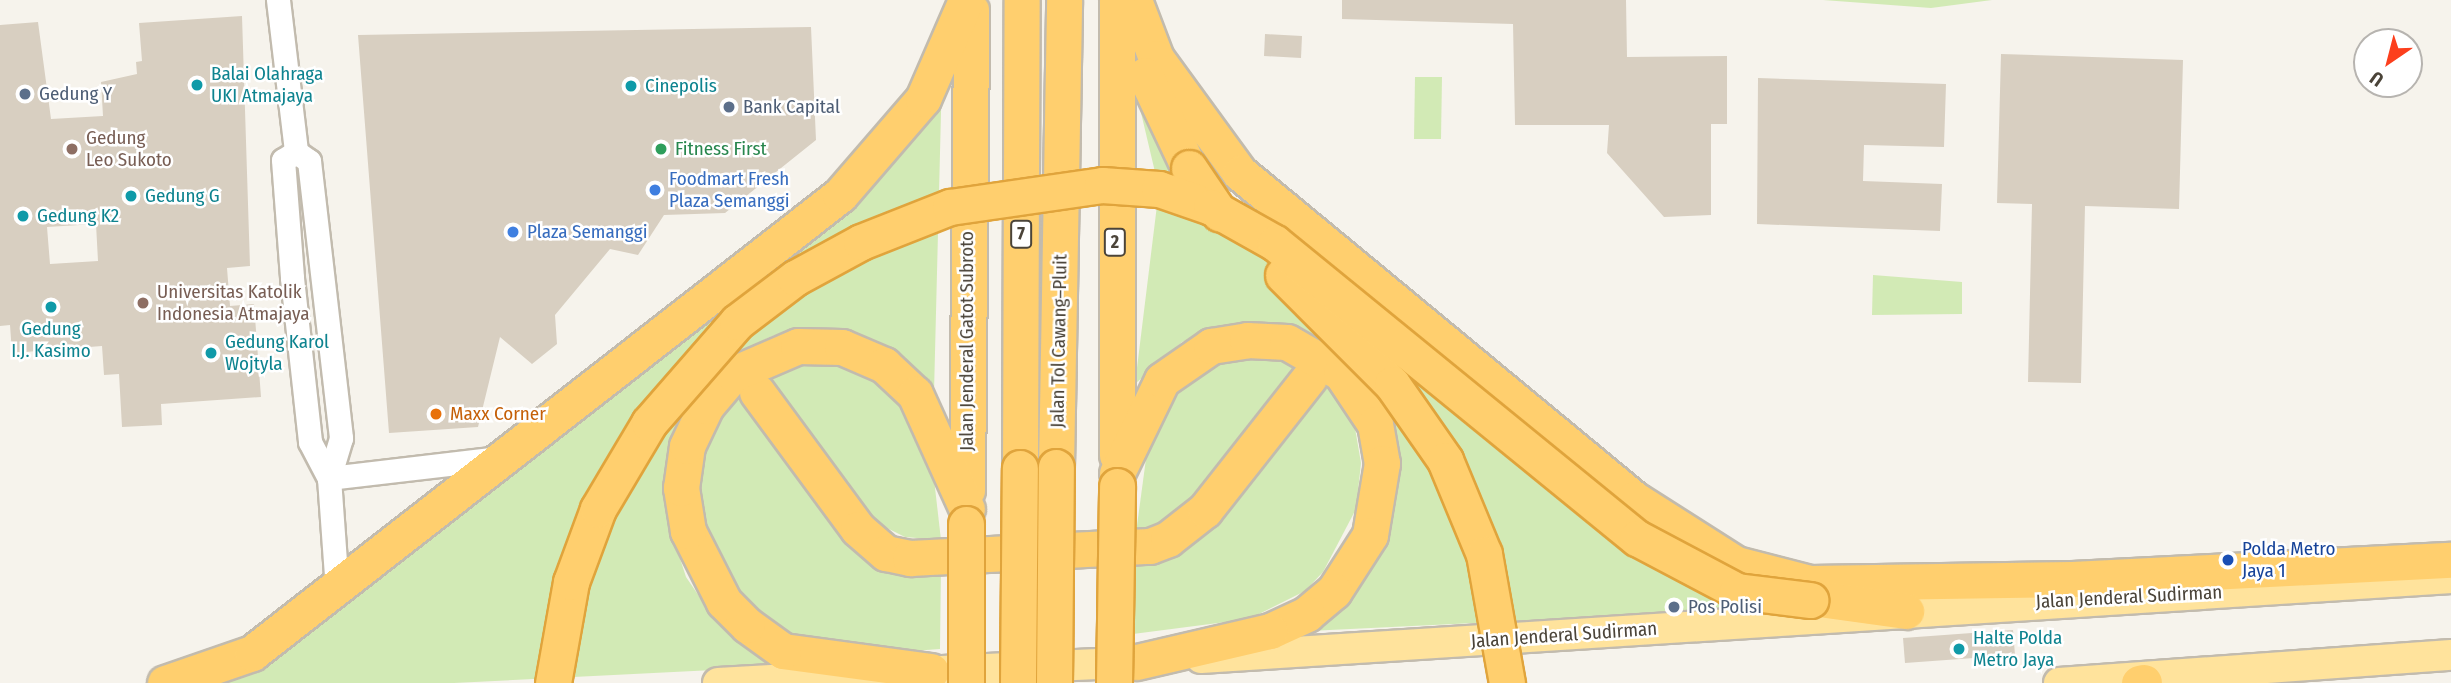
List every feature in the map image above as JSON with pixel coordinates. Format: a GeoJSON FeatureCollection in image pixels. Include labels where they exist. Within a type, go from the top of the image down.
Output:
{"type":"FeatureCollection","features":[{"type":"Feature","properties":{"kind":"highway"},"geometry":{"type":"LineString","coordinates":[[165,683],[252,653],[509,457],[704,319],[840,195],[884,151],[923,99],[967,0]]}},
{"type":"Feature","properties":{"kind":"highway","name":"Jalan Jenderal Gatot Subroto"},"geometry":{"type":"LineString","coordinates":[[966,683],[972,0]]}},
{"type":"Feature","properties":{"kind":"highway","name":"Jalan Tol Cawang–Pluit"},"geometry":{"type":"LineString","coordinates":[[1018,683],[1022,0]]}},
{"type":"Feature","properties":{"kind":"highway","name":"Jalan Tol Cawang–Pluit"},"geometry":{"type":"LineString","coordinates":[[1054,683],[1064,0]]}},
{"type":"Feature","properties":{"kind":"highway"},"geometry":{"type":"LineString","coordinates":[[1123,4],[1189,168],[1222,216],[1392,384],[1445,460],[1484,554],[1507,683]]}},
{"type":"Feature","properties":{"kind":"highway"},"geometry":{"type":"LineString","coordinates":[[1123,4],[1200,127],[1240,173],[1386,303],[1634,499],[1736,564],[1810,583],[1909,595]]}},
{"type":"Feature","properties":{"kind":"highway","name":"2"},"geometry":{"type":"LineString","coordinates":[[1123,4],[1117,480],[1126,673]]}},
{"type":"Feature","properties":{"kind":"highway"},"geometry":{"type":"LineString","coordinates":[[553,683],[571,582],[598,509],[649,423],[737,322],[795,278],[861,242],[950,208],[1102,185],[1159,189],[1211,207],[1275,243],[1637,538],[1737,591],[1810,600],[1853,601],[2071,579],[2451,560]]}},
{"type":"Feature","properties":{"kind":"highway"},"geometry":{"type":"LineString","coordinates":[[1117,480],[1162,380],[1212,346],[1247,340],[1287,342],[1341,373],[1375,424],[1382,463],[1370,535],[1347,575],[1307,614],[1270,631],[1126,673]]}},
{"type":"Feature","properties":{"kind":"highway"},"geometry":{"type":"LineString","coordinates":[[931,671],[783,651],[747,625],[724,602],[688,531],[681,488],[687,446],[706,406],[733,374],[798,346],[842,347],[884,365],[915,394],[967,516]]}},
{"type":"Feature","properties":{"kind":"highway"},"geometry":{"type":"LineString","coordinates":[[757,392],[858,528],[886,553],[909,558],[1150,546],[1168,539],[1205,510],[1309,379]]}},
{"type":"Feature","properties":{"kind":"main road","name":"Jalan Jenderal Sudirman"},"geometry":{"type":"LineString","coordinates":[[718,683],[931,671],[1126,673],[1909,595],[2014,604],[2451,578]]}},
{"type":"Feature","properties":{"kind":"main road"},"geometry":{"type":"LineString","coordinates":[[2014,604],[2071,579]]}},
{"type":"Feature","properties":{"kind":"main road"},"geometry":{"type":"LineString","coordinates":[[2059,683],[2141,682],[2451,655]]}},
{"type":"Feature","properties":{"kind":"street"},"geometry":{"type":"LineString","coordinates":[[278,0],[296,152],[309,161],[341,438],[329,478],[337,589]]}},
{"type":"Feature","properties":{"kind":"street"},"geometry":{"type":"LineString","coordinates":[[296,152],[283,160],[292,278],[310,442],[329,478]]}},
{"type":"Feature","properties":{"kind":"street"},"geometry":{"type":"LineString","coordinates":[[329,478],[509,457]]}},
{"type":"Feature","properties":{"kind":"green space"},"geometry":{"type":"Polygon","coordinates":[[[1823,0],[1992,0],[1931,8],[1823,0]]]}},
{"type":"Feature","properties":{"kind":"green space"},"geometry":{"type":"Polygon","coordinates":[[[1117,11],[1189,168],[1637,538],[1873,604],[1309,631],[1363,567],[1377,400],[1215,329],[1182,342],[1135,384],[1159,189],[1117,11]]]}},
{"type":"Feature","properties":{"kind":"green space"},"geometry":{"type":"Polygon","coordinates":[[[942,73],[934,393],[899,356],[842,329],[805,327],[772,336],[719,362],[671,531],[686,577],[716,621],[776,667],[454,683],[223,683],[446,526],[438,511],[840,195],[942,73]]]}},
{"type":"Feature","properties":{"kind":"green space"},"geometry":{"type":"Polygon","coordinates":[[[1415,77],[1442,77],[1441,139],[1414,139],[1415,77]]]}},
{"type":"Feature","properties":{"kind":"green space"},"geometry":{"type":"Polygon","coordinates":[[[1873,275],[1962,282],[1962,314],[1872,315],[1873,275]]]}},
{"type":"Feature","properties":{"kind":"green space"},"geometry":{"type":"Polygon","coordinates":[[[1244,351],[1299,363],[1187,514],[1136,533],[1150,429],[1179,379],[1244,351]]]}},
{"type":"Feature","properties":{"kind":"green space"},"geometry":{"type":"Polygon","coordinates":[[[792,360],[835,360],[874,377],[901,402],[934,479],[941,540],[905,537],[871,520],[760,374],[792,360]]]}},
{"type":"Feature","properties":{"kind":"green space"},"geometry":{"type":"Polygon","coordinates":[[[1320,379],[1336,392],[1355,428],[1361,463],[1356,509],[1323,572],[1305,591],[1249,619],[1133,634],[1135,553],[1320,379]]]}},
{"type":"Feature","properties":{"kind":"green space"},"geometry":{"type":"Polygon","coordinates":[[[740,386],[857,539],[941,565],[940,649],[857,655],[814,646],[739,605],[696,533],[695,455],[718,408],[740,386]]]}},
{"type":"Feature","properties":{"kind":"building"},"geometry":{"type":"Polygon","coordinates":[[[1342,0],[1626,0],[1627,57],[1727,56],[1727,124],[1711,124],[1711,215],[1664,217],[1607,153],[1609,125],[1515,125],[1513,24],[1342,19],[1342,0]]]}},
{"type":"Feature","properties":{"kind":"building"},"geometry":{"type":"Polygon","coordinates":[[[242,16],[250,266],[227,268],[230,306],[254,304],[261,397],[161,404],[162,425],[122,427],[119,374],[104,375],[102,346],[12,353],[10,325],[0,326],[0,25],[38,22],[51,119],[103,116],[101,82],[137,74],[136,62],[142,61],[139,23],[242,16]],[[96,224],[47,227],[50,264],[98,261],[96,224]]]}},
{"type":"Feature","properties":{"kind":"building","name":"Plaza Semanggi"},"geometry":{"type":"Polygon","coordinates":[[[811,27],[816,140],[725,213],[664,215],[638,255],[610,249],[555,315],[557,344],[532,364],[500,337],[478,427],[389,433],[358,35],[811,27]]]}},
{"type":"Feature","properties":{"kind":"building"},"geometry":{"type":"Polygon","coordinates":[[[1265,34],[1302,36],[1301,58],[1264,56],[1265,34]]]}},
{"type":"Feature","properties":{"kind":"building"},"geometry":{"type":"Polygon","coordinates":[[[2001,54],[2183,60],[2179,209],[2085,206],[2081,383],[2028,382],[2032,204],[1997,203],[2001,54]]]}},
{"type":"Feature","properties":{"kind":"building"},"geometry":{"type":"Polygon","coordinates":[[[1758,78],[1946,84],[1944,147],[1864,145],[1863,181],[1942,184],[1940,231],[1757,224],[1758,78]]]}},
{"type":"Feature","properties":{"kind":"building","name":"Halte Polda Metro Jaya"},"geometry":{"type":"Polygon","coordinates":[[[2013,630],[2015,655],[1905,663],[1903,638],[2013,630]]]}},
{"type":"Feature","properties":{"kind":"place","name":"Balai Olahraga UKI Atmajaya"},"geometry":{"type":"Point","coordinates":[197,85]}},
{"type":"Feature","properties":{"kind":"place","name":"Cinepolis"},"geometry":{"type":"Point","coordinates":[631,86]}},
{"type":"Feature","properties":{"kind":"place","name":"Gedung Y"},"geometry":{"type":"Point","coordinates":[25,94]}},
{"type":"Feature","properties":{"kind":"place","name":"Bank Capital"},"geometry":{"type":"Point","coordinates":[729,107]}},
{"type":"Feature","properties":{"kind":"place","name":"Gedung Leo Sukoto"},"geometry":{"type":"Point","coordinates":[72,149]}},
{"type":"Feature","properties":{"kind":"place","name":"Fitness First"},"geometry":{"type":"Point","coordinates":[661,149]}},
{"type":"Feature","properties":{"kind":"place","name":"Foodmart Fresh Plaza Semanggi"},"geometry":{"type":"Point","coordinates":[655,190]}},
{"type":"Feature","properties":{"kind":"place","name":"Gedung G"},"geometry":{"type":"Point","coordinates":[131,196]}},
{"type":"Feature","properties":{"kind":"place","name":"Gedung K2"},"geometry":{"type":"Point","coordinates":[23,216]}},
{"type":"Feature","properties":{"kind":"place","name":"Plaza Semanggi"},"geometry":{"type":"Point","coordinates":[513,232]}},
{"type":"Feature","properties":{"kind":"place","name":"Universitas Katolik Indonesia Atmajaya"},"geometry":{"type":"Point","coordinates":[143,303]}},
{"type":"Feature","properties":{"kind":"place","name":"Gedung I.J. Kasimo"},"geometry":{"type":"Point","coordinates":[51,307]}},
{"type":"Feature","properties":{"kind":"place","name":"Gedung Karol Wojtyla"},"geometry":{"type":"Point","coordinates":[211,353]}},
{"type":"Feature","properties":{"kind":"place","name":"Maxx Corner"},"geometry":{"type":"Point","coordinates":[436,414]}},
{"type":"Feature","properties":{"kind":"place","name":"Polda Metro Jaya 1"},"geometry":{"type":"Point","coordinates":[2228,560]}},
{"type":"Feature","properties":{"kind":"place","name":"Pos Polisi"},"geometry":{"type":"Point","coordinates":[1674,607]}},
{"type":"Feature","properties":{"kind":"place","name":"Halte Polda Metro Jaya"},"geometry":{"type":"Point","coordinates":[1959,649]}}]}
